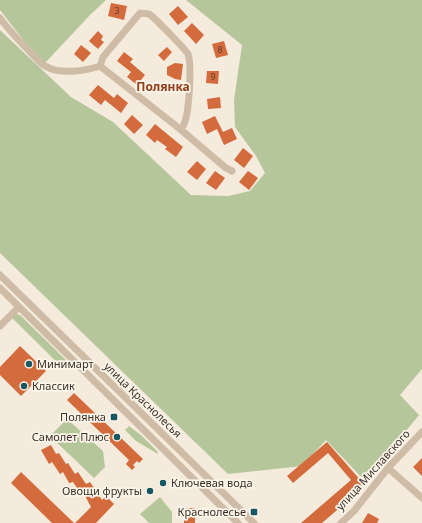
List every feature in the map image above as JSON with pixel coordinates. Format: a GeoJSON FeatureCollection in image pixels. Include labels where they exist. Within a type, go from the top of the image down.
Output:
{"type":"FeatureCollection","features":[{"type":"Feature","properties":{"kind":"street"},"geometry":{"type":"LineString","coordinates":[[100,66],[103,57],[140,14],[149,14],[187,53],[191,67],[184,125],[180,129]]}},
{"type":"Feature","properties":{"kind":"street"},"geometry":{"type":"LineString","coordinates":[[0,18],[12,34],[44,66],[54,70],[65,71],[92,69],[100,66]]}},
{"type":"Feature","properties":{"kind":"street"},"geometry":{"type":"LineString","coordinates":[[100,66],[180,129],[226,168],[232,171]]}},
{"type":"Feature","properties":{"kind":"street","name":"улица Краснолесья"},"geometry":{"type":"LineString","coordinates":[[0,275],[254,523]]}},
{"type":"Feature","properties":{"kind":"street","name":"улица Краснолесья"},"geometry":{"type":"LineString","coordinates":[[0,288],[238,523]]}},
{"type":"Feature","properties":{"kind":"street"},"geometry":{"type":"LineString","coordinates":[[0,326],[19,307]]}},
{"type":"Feature","properties":{"kind":"street","name":"улица Миславского"},"geometry":{"type":"LineString","coordinates":[[341,523],[354,511],[388,468],[422,432]]}},
{"type":"Feature","properties":{"kind":"street"},"geometry":{"type":"LineString","coordinates":[[388,468],[422,498]]}},
{"type":"Feature","properties":{"kind":"green space"},"geometry":{"type":"Polygon","coordinates":[[[0,0],[106,0],[45,63],[24,41],[0,10],[0,0]]]}},
{"type":"Feature","properties":{"kind":"green space"},"geometry":{"type":"Polygon","coordinates":[[[186,0],[422,0],[422,369],[400,395],[419,415],[365,481],[326,440],[302,466],[228,474],[0,253],[0,30],[71,97],[113,122],[191,195],[228,196],[250,191],[265,173],[256,156],[235,127],[234,100],[242,45],[186,0]]]}},
{"type":"Feature","properties":{"kind":"green space"},"geometry":{"type":"Polygon","coordinates":[[[16,314],[20,315],[68,362],[68,367],[65,370],[12,318],[16,314]]]}},
{"type":"Feature","properties":{"kind":"green space"},"geometry":{"type":"Polygon","coordinates":[[[67,419],[103,451],[105,467],[94,478],[50,436],[67,419]]]}},
{"type":"Feature","properties":{"kind":"green space"},"geometry":{"type":"Polygon","coordinates":[[[129,426],[141,435],[157,451],[158,454],[136,441],[125,430],[129,426]]]}},
{"type":"Feature","properties":{"kind":"green space"},"geometry":{"type":"Polygon","coordinates":[[[160,497],[172,512],[172,523],[149,523],[140,514],[160,497]]]}},
{"type":"Feature","properties":{"kind":"building"},"geometry":{"type":"Polygon","coordinates":[[[111,3],[127,6],[124,20],[108,16],[111,3]]]}},
{"type":"Feature","properties":{"kind":"building"},"geometry":{"type":"Polygon","coordinates":[[[178,6],[188,17],[178,25],[169,14],[178,6]]]}},
{"type":"Feature","properties":{"kind":"building"},"geometry":{"type":"Polygon","coordinates":[[[192,23],[204,35],[196,44],[184,31],[192,23]]]}},
{"type":"Feature","properties":{"kind":"building"},"geometry":{"type":"Polygon","coordinates":[[[98,31],[103,36],[101,40],[104,42],[98,49],[89,41],[98,31]]]}},
{"type":"Feature","properties":{"kind":"building"},"geometry":{"type":"Polygon","coordinates":[[[224,41],[228,55],[216,58],[212,44],[224,41]]]}},
{"type":"Feature","properties":{"kind":"building"},"geometry":{"type":"Polygon","coordinates":[[[81,45],[91,53],[83,62],[74,54],[81,45]]]}},
{"type":"Feature","properties":{"kind":"building"},"geometry":{"type":"Polygon","coordinates":[[[167,47],[172,52],[164,61],[158,55],[167,47]]]}},
{"type":"Feature","properties":{"kind":"building"},"geometry":{"type":"Polygon","coordinates":[[[124,52],[133,59],[130,62],[145,75],[137,85],[127,77],[131,72],[117,61],[124,52]]]}},
{"type":"Feature","properties":{"kind":"building"},"geometry":{"type":"Polygon","coordinates":[[[175,63],[183,64],[181,80],[167,75],[167,67],[175,63]]]}},
{"type":"Feature","properties":{"kind":"building"},"geometry":{"type":"Polygon","coordinates":[[[207,71],[219,71],[218,84],[206,83],[207,71]]]}},
{"type":"Feature","properties":{"kind":"building"},"geometry":{"type":"Polygon","coordinates":[[[98,85],[114,98],[117,94],[128,103],[121,113],[105,100],[101,105],[89,95],[98,85]]]}},
{"type":"Feature","properties":{"kind":"building"},"geometry":{"type":"Polygon","coordinates":[[[220,97],[221,108],[208,109],[207,99],[220,97]]]}},
{"type":"Feature","properties":{"kind":"building"},"geometry":{"type":"Polygon","coordinates":[[[132,115],[143,125],[134,134],[124,124],[132,115]]]}},
{"type":"Feature","properties":{"kind":"building"},"geometry":{"type":"Polygon","coordinates":[[[215,116],[223,132],[232,128],[237,139],[224,145],[217,129],[207,134],[202,122],[215,116]]]}},
{"type":"Feature","properties":{"kind":"building"},"geometry":{"type":"Polygon","coordinates":[[[155,124],[183,147],[176,157],[165,149],[167,147],[157,140],[155,143],[146,135],[155,124]]]}},
{"type":"Feature","properties":{"kind":"building"},"geometry":{"type":"Polygon","coordinates":[[[243,148],[253,156],[244,168],[234,160],[243,148]]]}},
{"type":"Feature","properties":{"kind":"building"},"geometry":{"type":"Polygon","coordinates":[[[197,161],[206,169],[197,180],[187,172],[197,161]]]}},
{"type":"Feature","properties":{"kind":"building"},"geometry":{"type":"Polygon","coordinates":[[[215,171],[225,178],[216,190],[206,183],[215,171]]]}},
{"type":"Feature","properties":{"kind":"building"},"geometry":{"type":"Polygon","coordinates":[[[248,171],[258,178],[249,190],[239,182],[248,171]]]}},
{"type":"Feature","properties":{"kind":"building"},"geometry":{"type":"Polygon","coordinates":[[[20,346],[46,371],[21,396],[0,375],[0,367],[20,346]]]}},
{"type":"Feature","properties":{"kind":"building"},"geometry":{"type":"Polygon","coordinates":[[[74,393],[143,459],[139,463],[137,461],[133,465],[135,467],[132,470],[126,464],[129,460],[67,400],[74,393]]]}},
{"type":"Feature","properties":{"kind":"building"},"geometry":{"type":"Polygon","coordinates":[[[327,442],[363,483],[341,501],[344,504],[322,523],[301,523],[351,480],[328,453],[293,483],[287,476],[327,442]]]}},
{"type":"Feature","properties":{"kind":"building"},"geometry":{"type":"Polygon","coordinates":[[[51,445],[56,454],[59,453],[75,474],[78,472],[86,484],[90,482],[102,500],[106,496],[114,504],[96,523],[75,523],[91,507],[83,492],[81,494],[73,482],[69,483],[63,472],[60,474],[52,462],[49,464],[41,450],[51,445]]]}},
{"type":"Feature","properties":{"kind":"building"},"geometry":{"type":"Polygon","coordinates":[[[422,458],[422,476],[413,467],[422,458]]]}},
{"type":"Feature","properties":{"kind":"building"},"geometry":{"type":"Polygon","coordinates":[[[21,472],[74,523],[52,523],[11,483],[21,472]]]}},
{"type":"Feature","properties":{"kind":"building"},"geometry":{"type":"Polygon","coordinates":[[[184,508],[195,508],[195,523],[184,523],[184,508]]]}},
{"type":"Feature","properties":{"kind":"building"},"geometry":{"type":"Polygon","coordinates":[[[368,513],[379,519],[377,523],[362,523],[368,513]]]}},
{"type":"Feature","properties":{"kind":"place","name":"Минимарт"},"geometry":{"type":"Point","coordinates":[29,364]}},
{"type":"Feature","properties":{"kind":"place","name":"Классик"},"geometry":{"type":"Point","coordinates":[24,386]}},
{"type":"Feature","properties":{"kind":"place","name":"Полянка"},"geometry":{"type":"Point","coordinates":[114,417]}},
{"type":"Feature","properties":{"kind":"place","name":"Самолет Плюс"},"geometry":{"type":"Point","coordinates":[117,437]}},
{"type":"Feature","properties":{"kind":"place","name":"Ключевая вода"},"geometry":{"type":"Point","coordinates":[163,483]}},
{"type":"Feature","properties":{"kind":"place","name":"Овощи фрукты"},"geometry":{"type":"Point","coordinates":[150,491]}},
{"type":"Feature","properties":{"kind":"place","name":"Краснолесье"},"geometry":{"type":"Point","coordinates":[254,512]}},
{"type":"Feature","properties":{"kind":"district","name":"Полянка"},"geometry":{"type":"Point","coordinates":[163,87]}}]}
